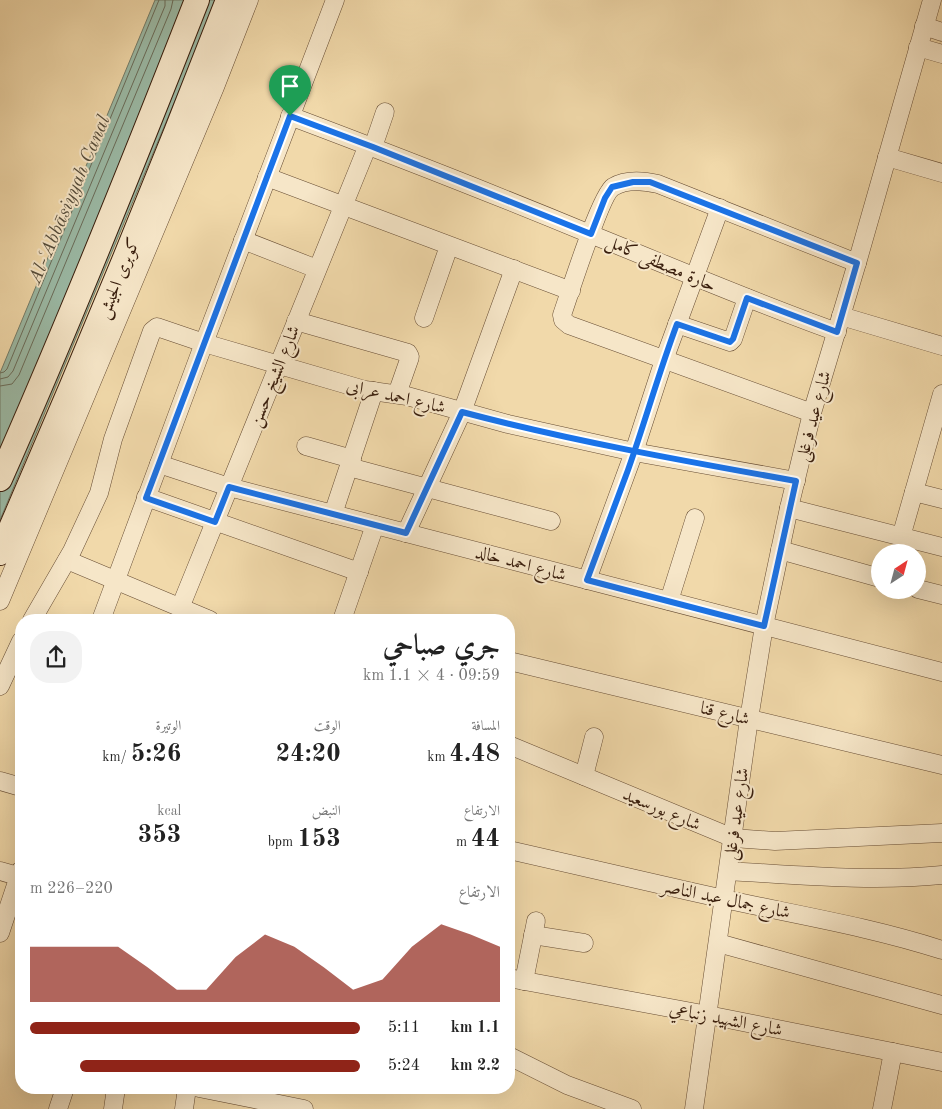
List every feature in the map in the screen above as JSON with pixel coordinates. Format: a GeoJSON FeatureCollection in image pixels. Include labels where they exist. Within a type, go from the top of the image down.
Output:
{"type":"FeatureCollection","features":[{"type":"Feature","properties":{"kind":"main road","name":"كوبرى الجيش"},"geometry":{"type":"LineString","coordinates":[[0,479],[58,348],[197,0]]}},
{"type":"Feature","properties":{"kind":"main road","name":"كوبرى الجيش"},"geometry":{"type":"LineString","coordinates":[[0,553],[82,364],[150,199],[228,0]]}},
{"type":"Feature","properties":{"kind":"street"},"geometry":{"type":"LineString","coordinates":[[0,601],[215,87],[249,0]]}},
{"type":"Feature","properties":{"kind":"street"},"geometry":{"type":"LineString","coordinates":[[103,614],[335,0]]}},
{"type":"Feature","properties":{"kind":"street","name":"شارع عيد فرغلى"},"geometry":{"type":"LineString","coordinates":[[694,1109],[749,719],[764,626],[789,508],[812,413],[932,0]]}},
{"type":"Feature","properties":{"kind":"street"},"geometry":{"type":"LineString","coordinates":[[924,26],[942,32]]}},
{"type":"Feature","properties":{"kind":"street"},"geometry":{"type":"LineString","coordinates":[[918,47],[942,54]]}},
{"type":"Feature","properties":{"kind":"street","name":"شارع الشيخ حسن"},"geometry":{"type":"LineString","coordinates":[[180,608],[343,206],[385,112]]}},
{"type":"Feature","properties":{"kind":"street","name":"حارة مصطفى كامل"},"geometry":{"type":"LineString","coordinates":[[290,116],[591,234],[747,298],[839,324],[942,346]]}},
{"type":"Feature","properties":{"kind":"street"},"geometry":{"type":"LineString","coordinates":[[886,157],[942,173]]}},
{"type":"Feature","properties":{"kind":"street"},"geometry":{"type":"LineString","coordinates":[[267,178],[571,291]]}},
{"type":"Feature","properties":{"kind":"street"},"geometry":{"type":"LineString","coordinates":[[812,413],[565,323],[562,315],[608,192],[618,185],[633,182],[650,182],[857,263]]}},
{"type":"Feature","properties":{"kind":"street"},"geometry":{"type":"LineString","coordinates":[[587,580],[634,452],[693,277],[720,208]]}},
{"type":"Feature","properties":{"kind":"street"},"geometry":{"type":"LineString","coordinates":[[243,240],[317,269]]}},
{"type":"Feature","properties":{"kind":"street"},"geometry":{"type":"LineString","coordinates":[[424,318],[449,246]]}},
{"type":"Feature","properties":{"kind":"street"},"geometry":{"type":"LineString","coordinates":[[406,533],[462,412],[514,270]]}},
{"type":"Feature","properties":{"kind":"street"},"geometry":{"type":"LineString","coordinates":[[677,324],[730,342],[733,339],[747,298]]}},
{"type":"Feature","properties":{"kind":"street"},"geometry":{"type":"LineString","coordinates":[[296,321],[408,353],[410,357],[397,394]]}},
{"type":"Feature","properties":{"kind":"street","name":"شارع احمد عرابى"},"geometry":{"type":"LineString","coordinates":[[68,560],[102,486],[113,439],[152,330],[161,327],[204,343],[355,387],[397,394],[508,424],[634,452],[796,481]]}},
{"type":"Feature","properties":{"kind":"street"},"geometry":{"type":"LineString","coordinates":[[334,514],[374,391]]}},
{"type":"Feature","properties":{"kind":"street"},"geometry":{"type":"LineString","coordinates":[[901,537],[938,422],[942,394]]}},
{"type":"Feature","properties":{"kind":"street"},"geometry":{"type":"LineString","coordinates":[[306,446],[350,463],[427,488],[551,521]]}},
{"type":"Feature","properties":{"kind":"street","name":"شارع احمد خالد"},"geometry":{"type":"LineString","coordinates":[[159,464],[229,487],[942,672]]}},
{"type":"Feature","properties":{"kind":"street"},"geometry":{"type":"LineString","coordinates":[[914,492],[942,500]]}},
{"type":"Feature","properties":{"kind":"street"},"geometry":{"type":"LineString","coordinates":[[146,498],[359,572]]}},
{"type":"Feature","properties":{"kind":"street"},"geometry":{"type":"LineString","coordinates":[[789,508],[942,547]]}},
{"type":"Feature","properties":{"kind":"street"},"geometry":{"type":"LineString","coordinates":[[669,602],[695,518]]}},
{"type":"Feature","properties":{"kind":"street"},"geometry":{"type":"LineString","coordinates":[[344,614],[375,525]]}},
{"type":"Feature","properties":{"kind":"street"},"geometry":{"type":"LineString","coordinates":[[780,550],[871,575]]}},
{"type":"Feature","properties":{"kind":"street"},"geometry":{"type":"LineString","coordinates":[[36,614],[68,560],[194,614]]}},
{"type":"Feature","properties":{"kind":"street"},"geometry":{"type":"LineString","coordinates":[[926,590],[942,595]]}},
{"type":"Feature","properties":{"kind":"street"},"geometry":{"type":"LineString","coordinates":[[0,686],[15,654]]}},
{"type":"Feature","properties":{"kind":"street","name":"شارع قنا"},"geometry":{"type":"LineString","coordinates":[[515,662],[942,765]]}},
{"type":"Feature","properties":{"kind":"street"},"geometry":{"type":"LineString","coordinates":[[584,776],[594,736]]}},
{"type":"Feature","properties":{"kind":"street","name":"شارع بورسعيد"},"geometry":{"type":"LineString","coordinates":[[515,747],[733,838],[775,841],[942,833]]}},
{"type":"Feature","properties":{"kind":"street"},"geometry":{"type":"LineString","coordinates":[[0,781],[15,785]]}},
{"type":"Feature","properties":{"kind":"street","name":"شارع جمال عبد الناصر"},"geometry":{"type":"LineString","coordinates":[[515,851],[724,899],[859,927],[905,938],[942,950]]}},
{"type":"Feature","properties":{"kind":"street"},"geometry":{"type":"LineString","coordinates":[[0,871],[15,873]]}},
{"type":"Feature","properties":{"kind":"street"},"geometry":{"type":"LineString","coordinates":[[728,871],[846,877],[911,878],[942,875]]}},
{"type":"Feature","properties":{"kind":"street"},"geometry":{"type":"LineString","coordinates":[[0,933],[15,891]]}},
{"type":"Feature","properties":{"kind":"street"},"geometry":{"type":"LineString","coordinates":[[516,980],[535,928],[584,943]]}},
{"type":"Feature","properties":{"kind":"street"},"geometry":{"type":"LineString","coordinates":[[718,943],[942,1006]]}},
{"type":"Feature","properties":{"kind":"street","name":"شارع الشهيد زنباعي"},"geometry":{"type":"LineString","coordinates":[[516,980],[708,1015],[942,1062]]}},
{"type":"Feature","properties":{"kind":"street"},"geometry":{"type":"LineString","coordinates":[[882,1109],[893,1052]]}},
{"type":"Feature","properties":{"kind":"street"},"geometry":{"type":"LineString","coordinates":[[515,1059],[567,1085],[632,1109]]}},
{"type":"Feature","properties":{"kind":"street"},"geometry":{"type":"LineString","coordinates":[[58,1109],[63,1094]]}},
{"type":"Feature","properties":{"kind":"street"},"geometry":{"type":"LineString","coordinates":[[113,1109],[115,1094]]}},
{"type":"Feature","properties":{"kind":"street"},"geometry":{"type":"LineString","coordinates":[[184,1109],[186,1094]]}},
{"type":"Feature","properties":{"kind":"street"},"geometry":{"type":"LineString","coordinates":[[236,1094],[266,1099],[304,1109]]}},
{"type":"Feature","properties":{"kind":"water"},"geometry":{"type":"Polygon","coordinates":[[[155,0],[217,0],[0,520],[0,373],[155,0]]]}},
{"type":"Feature","properties":{"kind":"route"},"geometry":{"type":"LineString","coordinates":[[290,116],[146,498],[215,522],[229,487],[406,533],[462,412],[634,452],[796,481],[764,626],[587,580],[628,470],[634,452],[664,360],[677,324],[730,342],[733,339],[747,298],[769,308],[837,332],[857,263],[658,184],[641,181],[612,187],[605,198],[591,234],[290,116]]}},
{"type":"Feature","properties":{"kind":"water label","name":"Al-ʿAbbāsiyyah Canal"},"geometry":{"type":"Point","coordinates":[68,199]}}]}
